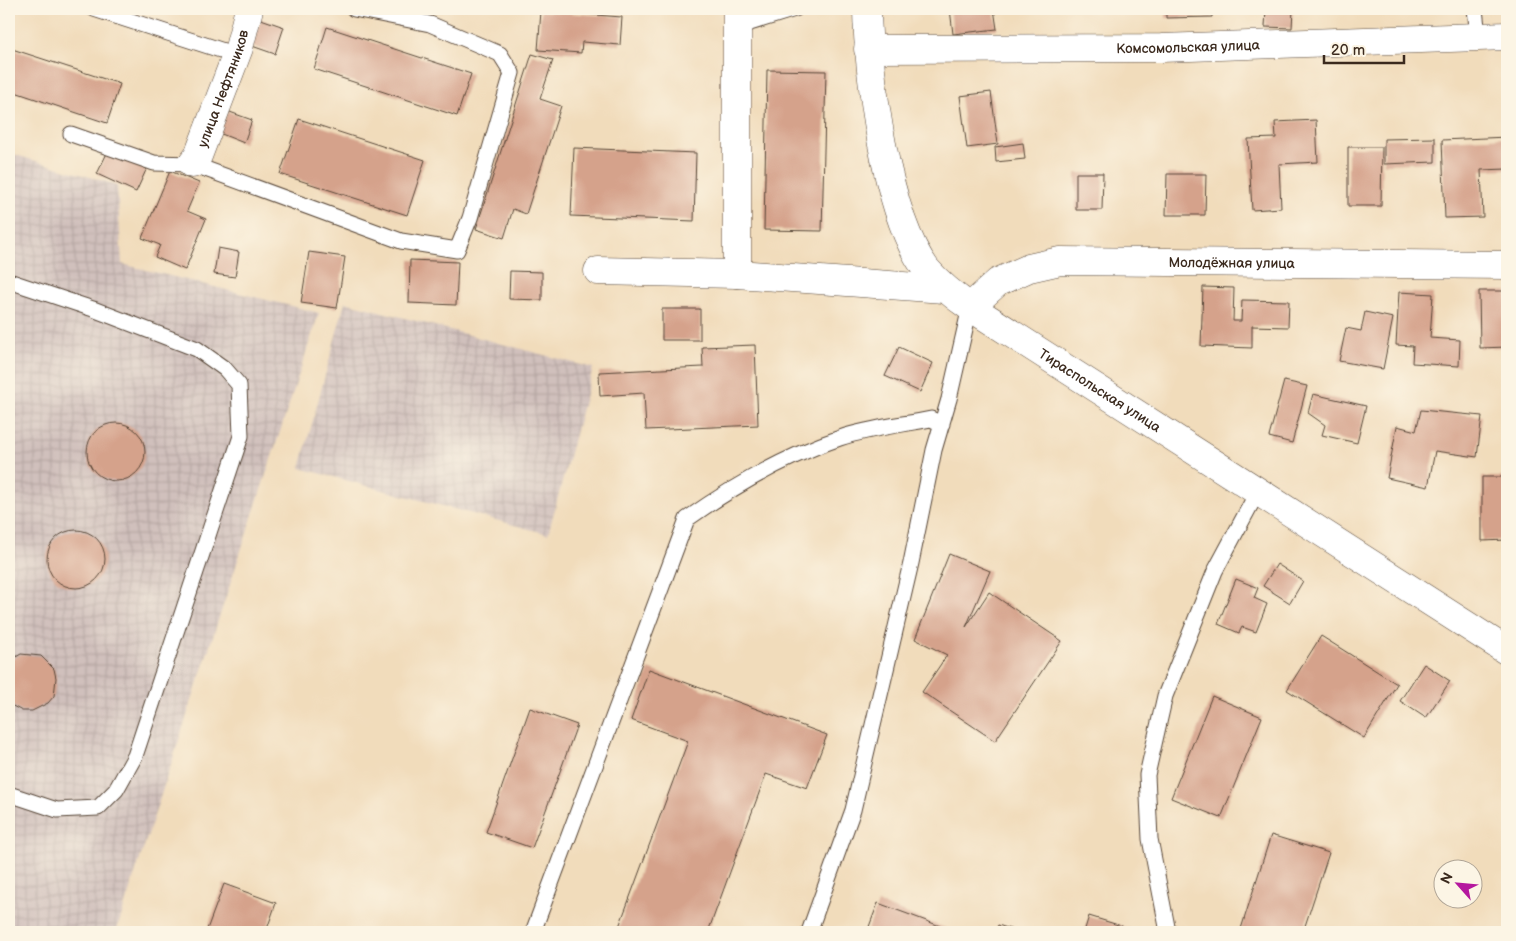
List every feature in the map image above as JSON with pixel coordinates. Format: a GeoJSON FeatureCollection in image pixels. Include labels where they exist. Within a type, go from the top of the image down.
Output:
{"type":"FeatureCollection","features":[{"type":"Feature","properties":{"kind":"street","name":"улица Нефтяников"},"geometry":{"type":"LineString","coordinates":[[192,164],[198,156],[236,56],[250,9]]}},
{"type":"Feature","properties":{"kind":"street","name":"Тираспольская улица"},"geometry":{"type":"LineString","coordinates":[[867,9],[868,49],[875,103],[895,199],[926,268],[944,289],[1507,651]]}},
{"type":"Feature","properties":{"kind":"street"},"geometry":{"type":"LineString","coordinates":[[737,18],[737,274]]}},
{"type":"Feature","properties":{"kind":"street","name":"Комсомольская улица"},"geometry":{"type":"LineString","coordinates":[[868,49],[1161,48],[1507,36]]}},
{"type":"Feature","properties":{"kind":"street","name":"Молодёжная улица"},"geometry":{"type":"LineString","coordinates":[[970,307],[998,282],[1029,268],[1060,260],[1507,265]]}},
{"type":"Feature","properties":{"kind":"street"},"geometry":{"type":"LineString","coordinates":[[598,271],[737,274],[944,289]]}},
{"type":"Feature","properties":{"kind":"lane"},"geometry":{"type":"LineString","coordinates":[[94,9],[236,56]]}},
{"type":"Feature","properties":{"kind":"lane"},"geometry":{"type":"LineString","coordinates":[[71,134],[154,163],[192,164],[401,241],[457,250],[470,218],[512,73],[500,54],[430,24],[354,9]]}},
{"type":"Feature","properties":{"kind":"lane"},"geometry":{"type":"LineString","coordinates":[[737,18],[796,9]]}},
{"type":"Feature","properties":{"kind":"lane"},"geometry":{"type":"LineString","coordinates":[[1475,9],[1478,36]]}},
{"type":"Feature","properties":{"kind":"lane"},"geometry":{"type":"LineString","coordinates":[[9,281],[93,309],[197,349],[225,369],[239,385],[241,436],[135,756],[116,790],[98,808],[57,810],[9,794]]}},
{"type":"Feature","properties":{"kind":"lane"},"geometry":{"type":"LineString","coordinates":[[809,932],[853,810],[970,307]]}},
{"type":"Feature","properties":{"kind":"lane"},"geometry":{"type":"LineString","coordinates":[[533,932],[687,519],[722,494],[791,459],[841,438],[931,420],[942,424]]}},
{"type":"Feature","properties":{"kind":"lane"},"geometry":{"type":"LineString","coordinates":[[1168,932],[1150,839],[1147,775],[1165,696],[1215,571],[1258,491]]}},
{"type":"Feature","properties":{"kind":"shaded area"},"geometry":{"type":"Polygon","coordinates":[[[9,153],[117,185],[122,264],[319,313],[116,932],[9,932],[9,153]]]}},
{"type":"Feature","properties":{"kind":"shaded area"},"geometry":{"type":"Polygon","coordinates":[[[345,302],[593,368],[548,534],[300,468],[345,302]]]}},
{"type":"Feature","properties":{"kind":"building"},"geometry":{"type":"Polygon","coordinates":[[[755,9],[811,9],[811,14],[755,13],[755,9]]]}},
{"type":"Feature","properties":{"kind":"building"},"geometry":{"type":"Polygon","coordinates":[[[950,9],[994,9],[997,29],[953,34],[950,9]]]}},
{"type":"Feature","properties":{"kind":"building"},"geometry":{"type":"Polygon","coordinates":[[[1166,9],[1212,9],[1212,17],[1166,18],[1166,9]]]}},
{"type":"Feature","properties":{"kind":"building"},"geometry":{"type":"Polygon","coordinates":[[[1266,9],[1293,9],[1292,28],[1265,27],[1266,9]]]}},
{"type":"Feature","properties":{"kind":"building"},"geometry":{"type":"Polygon","coordinates":[[[541,11],[622,17],[620,45],[582,42],[581,53],[538,50],[541,11]]]}},
{"type":"Feature","properties":{"kind":"building"},"geometry":{"type":"Polygon","coordinates":[[[261,19],[284,27],[275,54],[252,46],[261,19]]]}},
{"type":"Feature","properties":{"kind":"building"},"geometry":{"type":"Polygon","coordinates":[[[327,27],[471,74],[457,116],[314,69],[327,27]]]}},
{"type":"Feature","properties":{"kind":"building"},"geometry":{"type":"Polygon","coordinates":[[[9,48],[120,84],[107,123],[9,90],[9,48]]]}},
{"type":"Feature","properties":{"kind":"building"},"geometry":{"type":"Polygon","coordinates":[[[532,54],[553,60],[540,99],[561,106],[526,214],[513,209],[504,238],[476,229],[532,54]]]}},
{"type":"Feature","properties":{"kind":"building"},"geometry":{"type":"Polygon","coordinates":[[[767,70],[826,71],[822,231],[764,230],[767,70]]]}},
{"type":"Feature","properties":{"kind":"building"},"geometry":{"type":"Polygon","coordinates":[[[991,92],[998,144],[967,148],[960,96],[991,92]]]}},
{"type":"Feature","properties":{"kind":"building"},"geometry":{"type":"Polygon","coordinates":[[[227,111],[252,120],[244,143],[219,133],[227,111]]]}},
{"type":"Feature","properties":{"kind":"building"},"geometry":{"type":"Polygon","coordinates":[[[299,119],[425,160],[407,215],[280,174],[299,119]]]}},
{"type":"Feature","properties":{"kind":"building"},"geometry":{"type":"Polygon","coordinates":[[[1316,120],[1318,162],[1279,164],[1281,208],[1252,210],[1248,139],[1276,138],[1275,122],[1316,120]]]}},
{"type":"Feature","properties":{"kind":"building"},"geometry":{"type":"Polygon","coordinates":[[[1507,137],[1507,169],[1481,170],[1483,217],[1445,218],[1442,140],[1507,137]]]}},
{"type":"Feature","properties":{"kind":"building"},"geometry":{"type":"Polygon","coordinates":[[[1435,138],[1435,162],[1384,164],[1384,139],[1435,138]]]}},
{"type":"Feature","properties":{"kind":"building"},"geometry":{"type":"Polygon","coordinates":[[[1023,143],[1025,159],[996,162],[995,147],[1023,143]]]}},
{"type":"Feature","properties":{"kind":"building"},"geometry":{"type":"Polygon","coordinates":[[[1348,147],[1382,147],[1381,206],[1348,206],[1348,147]]]}},
{"type":"Feature","properties":{"kind":"building"},"geometry":{"type":"Polygon","coordinates":[[[574,148],[696,153],[694,221],[571,216],[574,148]]]}},
{"type":"Feature","properties":{"kind":"building"},"geometry":{"type":"Polygon","coordinates":[[[108,151],[147,168],[136,192],[97,174],[108,151]]]}},
{"type":"Feature","properties":{"kind":"building"},"geometry":{"type":"Polygon","coordinates":[[[170,171],[199,183],[187,211],[206,219],[185,270],[155,257],[160,245],[142,238],[170,171]]]}},
{"type":"Feature","properties":{"kind":"building"},"geometry":{"type":"Polygon","coordinates":[[[1076,173],[1103,173],[1102,210],[1076,210],[1076,173]]]}},
{"type":"Feature","properties":{"kind":"building"},"geometry":{"type":"Polygon","coordinates":[[[1167,174],[1206,174],[1205,215],[1166,215],[1167,174]]]}},
{"type":"Feature","properties":{"kind":"building"},"geometry":{"type":"Polygon","coordinates":[[[218,248],[239,252],[235,277],[214,274],[218,248]]]}},
{"type":"Feature","properties":{"kind":"building"},"geometry":{"type":"Polygon","coordinates":[[[309,252],[345,257],[337,308],[301,303],[309,252]]]}},
{"type":"Feature","properties":{"kind":"building"},"geometry":{"type":"Polygon","coordinates":[[[410,260],[458,262],[456,305],[409,303],[410,260]]]}},
{"type":"Feature","properties":{"kind":"building"},"geometry":{"type":"Polygon","coordinates":[[[510,271],[542,272],[542,300],[509,299],[510,271]]]}},
{"type":"Feature","properties":{"kind":"building"},"geometry":{"type":"Polygon","coordinates":[[[1203,287],[1234,288],[1233,321],[1241,321],[1242,300],[1289,301],[1288,327],[1252,326],[1252,348],[1201,346],[1203,287]]]}},
{"type":"Feature","properties":{"kind":"building"},"geometry":{"type":"Polygon","coordinates":[[[1479,291],[1507,291],[1507,347],[1480,348],[1479,291]]]}},
{"type":"Feature","properties":{"kind":"building"},"geometry":{"type":"Polygon","coordinates":[[[1399,292],[1433,294],[1430,338],[1460,340],[1459,366],[1412,363],[1413,346],[1396,345],[1399,292]]]}},
{"type":"Feature","properties":{"kind":"building"},"geometry":{"type":"Polygon","coordinates":[[[662,309],[700,309],[700,340],[662,340],[662,309]]]}},
{"type":"Feature","properties":{"kind":"building"},"geometry":{"type":"Polygon","coordinates":[[[1365,312],[1393,318],[1383,369],[1339,361],[1346,328],[1361,331],[1365,312]]]}},
{"type":"Feature","properties":{"kind":"building"},"geometry":{"type":"Polygon","coordinates":[[[755,345],[758,425],[646,430],[644,393],[600,396],[599,372],[703,367],[702,347],[755,345]]]}},
{"type":"Feature","properties":{"kind":"building"},"geometry":{"type":"Polygon","coordinates":[[[899,347],[933,363],[920,392],[885,376],[899,347]]]}},
{"type":"Feature","properties":{"kind":"building"},"geometry":{"type":"Polygon","coordinates":[[[1284,381],[1307,386],[1292,443],[1269,437],[1284,381]]]}},
{"type":"Feature","properties":{"kind":"building"},"geometry":{"type":"Polygon","coordinates":[[[1313,394],[1366,406],[1357,443],[1322,435],[1325,425],[1308,413],[1313,394]]]}},
{"type":"Feature","properties":{"kind":"building"},"geometry":{"type":"Polygon","coordinates":[[[1421,410],[1482,416],[1477,457],[1435,451],[1428,487],[1387,478],[1397,426],[1416,431],[1421,410]]]}},
{"type":"Feature","properties":{"kind":"building"},"geometry":{"type":"Polygon","coordinates":[[[116,423],[127,425],[140,436],[145,452],[143,463],[132,476],[116,481],[105,479],[92,468],[87,452],[89,441],[100,428],[116,423]]]}},
{"type":"Feature","properties":{"kind":"building"},"geometry":{"type":"Polygon","coordinates":[[[1482,477],[1507,477],[1507,540],[1482,541],[1482,477]]]}},
{"type":"Feature","properties":{"kind":"building"},"geometry":{"type":"Polygon","coordinates":[[[76,530],[87,532],[100,543],[105,559],[103,570],[92,583],[76,588],[65,586],[52,575],[47,559],[49,548],[60,535],[76,530]]]}},
{"type":"Feature","properties":{"kind":"building"},"geometry":{"type":"Polygon","coordinates":[[[949,554],[990,571],[966,627],[989,592],[1062,641],[995,741],[922,692],[947,655],[915,639],[949,554]]]}},
{"type":"Feature","properties":{"kind":"building"},"geometry":{"type":"Polygon","coordinates":[[[1277,564],[1303,581],[1290,603],[1263,586],[1277,564]]]}},
{"type":"Feature","properties":{"kind":"building"},"geometry":{"type":"Polygon","coordinates":[[[1236,579],[1258,588],[1254,598],[1267,604],[1256,632],[1242,627],[1239,633],[1218,624],[1236,579]]]}},
{"type":"Feature","properties":{"kind":"building"},"geometry":{"type":"Polygon","coordinates":[[[1321,636],[1397,684],[1364,738],[1287,690],[1321,636]]]}},
{"type":"Feature","properties":{"kind":"building"},"geometry":{"type":"Polygon","coordinates":[[[21,654],[41,656],[54,669],[56,678],[54,696],[48,703],[32,711],[22,711],[9,704],[9,661],[21,654]]]}},
{"type":"Feature","properties":{"kind":"building"},"geometry":{"type":"Polygon","coordinates":[[[1424,664],[1450,681],[1426,718],[1400,701],[1424,664]]]}},
{"type":"Feature","properties":{"kind":"building"},"geometry":{"type":"Polygon","coordinates":[[[649,669],[827,735],[807,788],[766,774],[708,932],[617,932],[688,741],[631,720],[649,669]]]}},
{"type":"Feature","properties":{"kind":"building"},"geometry":{"type":"Polygon","coordinates":[[[1212,696],[1262,717],[1221,818],[1171,798],[1212,696]]]}},
{"type":"Feature","properties":{"kind":"building"},"geometry":{"type":"Polygon","coordinates":[[[530,708],[577,725],[532,848],[486,832],[530,708]]]}},
{"type":"Feature","properties":{"kind":"building"},"geometry":{"type":"Polygon","coordinates":[[[1271,835],[1329,853],[1303,932],[1240,932],[1271,835]]]}},
{"type":"Feature","properties":{"kind":"building"},"geometry":{"type":"Polygon","coordinates":[[[224,884],[276,903],[266,932],[206,932],[224,884]]]}},
{"type":"Feature","properties":{"kind":"building"},"geometry":{"type":"Polygon","coordinates":[[[878,903],[948,929],[947,932],[867,932],[878,903]]]}},
{"type":"Feature","properties":{"kind":"building"},"geometry":{"type":"Polygon","coordinates":[[[1089,916],[1141,932],[1084,932],[1089,916]]]}},
{"type":"Feature","properties":{"kind":"building"},"geometry":{"type":"Polygon","coordinates":[[[998,925],[1019,932],[995,932],[998,925]]]}}]}
